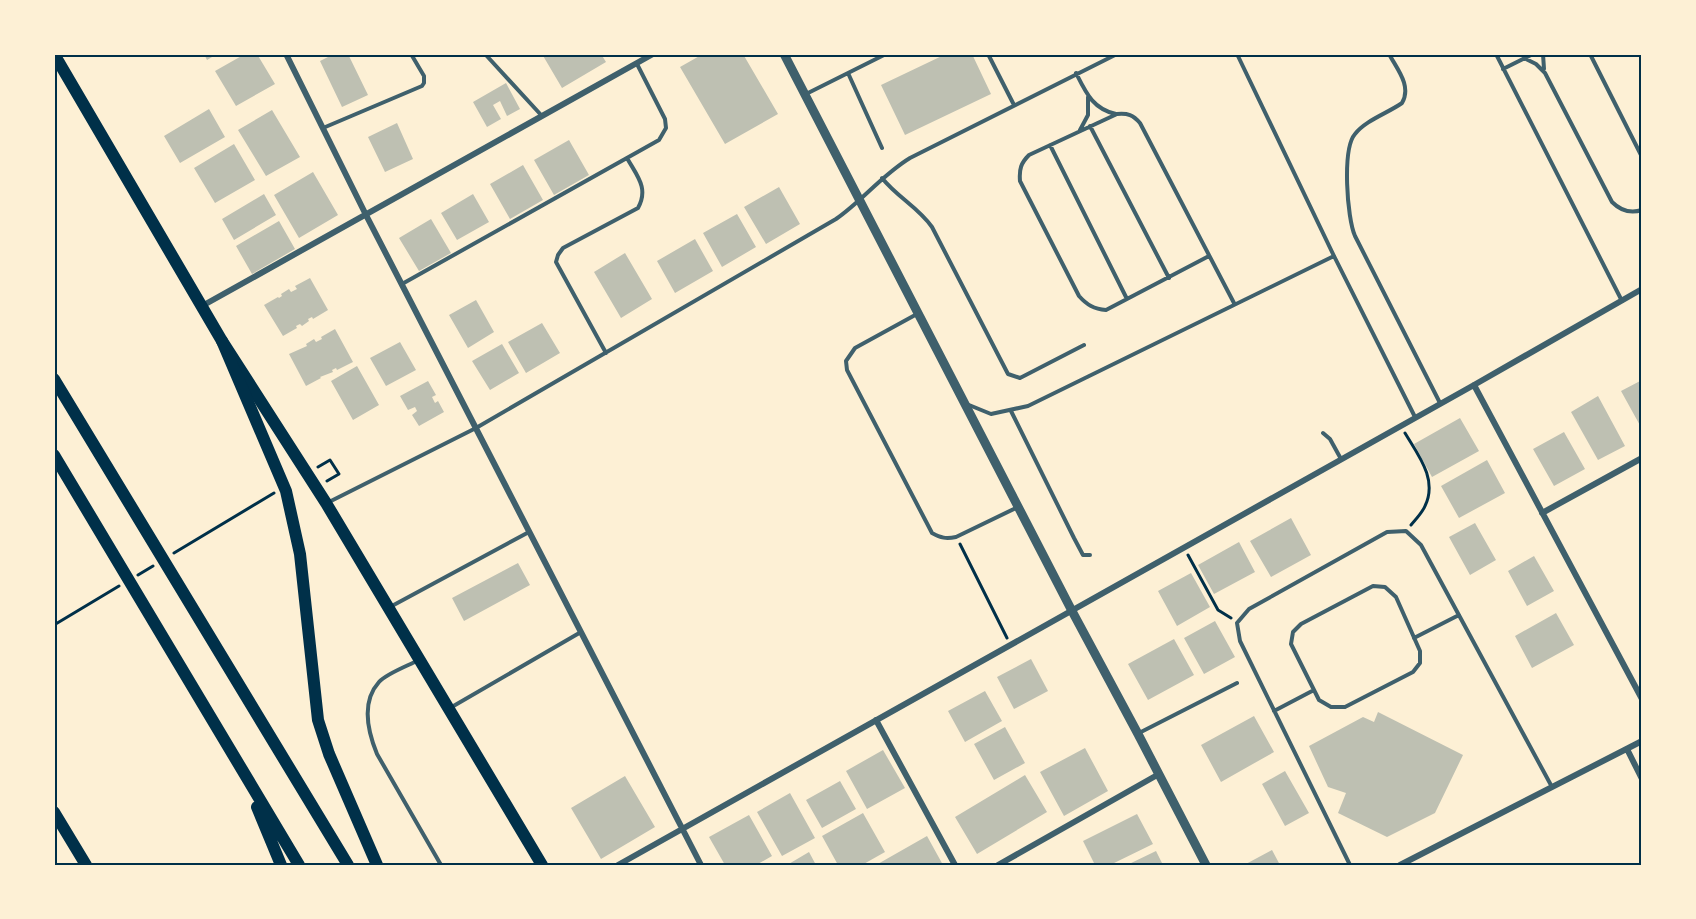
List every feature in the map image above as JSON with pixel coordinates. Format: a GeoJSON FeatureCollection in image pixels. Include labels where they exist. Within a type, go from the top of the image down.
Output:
{"type":"FeatureCollection","features":[{"type":"Feature","properties":{"kind":"main road"},"geometry":{"type":"LineString","coordinates":[[54,54],[222,341],[326,503],[542,865]]}},
{"type":"Feature","properties":{"kind":"main road"},"geometry":{"type":"LineString","coordinates":[[222,341],[286,491],[300,554],[318,720],[329,754],[377,865]]}},
{"type":"Feature","properties":{"kind":"main road"},"geometry":{"type":"LineString","coordinates":[[54,379],[348,865]]}},
{"type":"Feature","properties":{"kind":"main road"},"geometry":{"type":"LineString","coordinates":[[54,455],[299,865]]}},
{"type":"Feature","properties":{"kind":"main road"},"geometry":{"type":"LineString","coordinates":[[241,770],[281,865]]}},
{"type":"Feature","properties":{"kind":"main road"},"geometry":{"type":"LineString","coordinates":[[54,812],[86,865]]}},
{"type":"Feature","properties":{"kind":"street"},"geometry":{"type":"LineString","coordinates":[[286,54],[366,215],[700,865]]}},
{"type":"Feature","properties":{"kind":"street"},"geometry":{"type":"LineString","coordinates":[[202,306],[653,54]]}},
{"type":"Feature","properties":{"kind":"street"},"geometry":{"type":"LineString","coordinates":[[784,54],[1206,865]]}},
{"type":"Feature","properties":{"kind":"street"},"geometry":{"type":"LineString","coordinates":[[618,865],[1642,289]]}},
{"type":"Feature","properties":{"kind":"street"},"geometry":{"type":"LineString","coordinates":[[1474,385],[1642,699]]}},
{"type":"Feature","properties":{"kind":"street"},"geometry":{"type":"LineString","coordinates":[[1542,513],[1642,458]]}},
{"type":"Feature","properties":{"kind":"street"},"geometry":{"type":"LineString","coordinates":[[876,720],[955,865]]}},
{"type":"Feature","properties":{"kind":"street"},"geometry":{"type":"LineString","coordinates":[[1400,865],[1642,741]]}},
{"type":"Feature","properties":{"kind":"street"},"geometry":{"type":"LineString","coordinates":[[1627,749],[1642,779]]}},
{"type":"Feature","properties":{"kind":"street"},"geometry":{"type":"LineString","coordinates":[[999,865],[1159,774]]}},
{"type":"Feature","properties":{"kind":"lane"},"geometry":{"type":"LineString","coordinates":[[323,128],[422,86],[424,76],[411,54]]}},
{"type":"Feature","properties":{"kind":"lane"},"geometry":{"type":"LineString","coordinates":[[485,54],[542,116]]}},
{"type":"Feature","properties":{"kind":"lane"},"geometry":{"type":"LineString","coordinates":[[805,94],[886,54]]}},
{"type":"Feature","properties":{"kind":"lane"},"geometry":{"type":"LineString","coordinates":[[988,54],[1014,105]]}},
{"type":"Feature","properties":{"kind":"lane"},"geometry":{"type":"LineString","coordinates":[[326,503],[476,428],[836,219],[896,166],[1117,54]]}},
{"type":"Feature","properties":{"kind":"lane"},"geometry":{"type":"LineString","coordinates":[[1237,54],[1334,256],[1415,417]]}},
{"type":"Feature","properties":{"kind":"lane"},"geometry":{"type":"LineString","coordinates":[[1389,54],[1407,89],[1406,97],[1402,103],[1363,126],[1351,139],[1348,156],[1350,222],[1440,403]]}},
{"type":"Feature","properties":{"kind":"lane"},"geometry":{"type":"LineString","coordinates":[[1496,54],[1622,301]]}},
{"type":"Feature","properties":{"kind":"lane"},"geometry":{"type":"LineString","coordinates":[[1503,69],[1533,54]]}},
{"type":"Feature","properties":{"kind":"lane"},"geometry":{"type":"LineString","coordinates":[[1544,54],[1545,73]]}},
{"type":"Feature","properties":{"kind":"lane"},"geometry":{"type":"LineString","coordinates":[[1590,54],[1642,157]]}},
{"type":"Feature","properties":{"kind":"lane"},"geometry":{"type":"LineString","coordinates":[[1524,58],[1536,64],[1545,73],[1612,202],[1629,212],[1642,210]]}},
{"type":"Feature","properties":{"kind":"lane"},"geometry":{"type":"LineString","coordinates":[[402,284],[659,140],[666,128],[665,119],[637,63]]}},
{"type":"Feature","properties":{"kind":"lane"},"geometry":{"type":"LineString","coordinates":[[848,73],[882,148]]}},
{"type":"Feature","properties":{"kind":"lane"},"geometry":{"type":"LineString","coordinates":[[1077,73],[1088,96],[1101,109],[1117,114]]}},
{"type":"Feature","properties":{"kind":"lane"},"geometry":{"type":"LineString","coordinates":[[1079,131],[1088,115],[1088,96]]}},
{"type":"Feature","properties":{"kind":"lane"},"geometry":{"type":"LineString","coordinates":[[1209,256],[1106,310],[1087,305],[1079,297],[1020,181],[1019,172],[1022,162],[1029,155],[1117,114],[1127,113],[1135,117],[1140,123],[1234,303]]}},
{"type":"Feature","properties":{"kind":"lane"},"geometry":{"type":"LineString","coordinates":[[1090,126],[1169,278]]}},
{"type":"Feature","properties":{"kind":"lane"},"geometry":{"type":"LineString","coordinates":[[1050,145],[1127,299]]}},
{"type":"Feature","properties":{"kind":"lane"},"geometry":{"type":"LineString","coordinates":[[606,352],[556,262],[563,248],[638,208],[644,194],[627,158]]}},
{"type":"Feature","properties":{"kind":"lane"},"geometry":{"type":"LineString","coordinates":[[882,178],[895,193],[925,217],[932,227],[1008,374],[1020,378],[1084,345]]}},
{"type":"Feature","properties":{"kind":"lane"},"geometry":{"type":"LineString","coordinates":[[962,399],[973,408],[991,414],[1028,406],[1234,303],[1334,256]]}},
{"type":"Feature","properties":{"kind":"lane"},"geometry":{"type":"LineString","coordinates":[[918,314],[855,348],[846,361],[847,370],[932,532],[939,538],[956,537],[1018,507]]}},
{"type":"Feature","properties":{"kind":"lane"},"geometry":{"type":"LineString","coordinates":[[1011,411],[1083,555],[1090,555]]}},
{"type":"Feature","properties":{"kind":"lane"},"geometry":{"type":"LineString","coordinates":[[1323,433],[1330,439],[1341,459]]}},
{"type":"Feature","properties":{"kind":"lane"},"geometry":{"type":"LineString","coordinates":[[1350,865],[1240,641],[1237,623],[1249,609],[1387,532],[1406,531],[1421,545],[1552,787]]}},
{"type":"Feature","properties":{"kind":"lane"},"geometry":{"type":"LineString","coordinates":[[389,608],[530,532]]}},
{"type":"Feature","properties":{"kind":"lane"},"geometry":{"type":"LineString","coordinates":[[1373,586],[1385,587],[1396,597],[1420,651],[1420,663],[1413,672],[1345,707],[1331,707],[1319,700],[1314,690],[1292,644],[1293,632],[1311,618],[1373,586]]}},
{"type":"Feature","properties":{"kind":"lane"},"geometry":{"type":"LineString","coordinates":[[1414,638],[1459,615]]}},
{"type":"Feature","properties":{"kind":"lane"},"geometry":{"type":"LineString","coordinates":[[449,709],[581,632]]}},
{"type":"Feature","properties":{"kind":"lane"},"geometry":{"type":"LineString","coordinates":[[420,659],[379,681],[370,698],[367,717],[369,736],[377,754],[441,865]]}},
{"type":"Feature","properties":{"kind":"lane"},"geometry":{"type":"LineString","coordinates":[[1138,734],[1237,683]]}},
{"type":"Feature","properties":{"kind":"lane"},"geometry":{"type":"LineString","coordinates":[[1274,711],[1314,690]]}},
{"type":"Feature","properties":{"kind":"path"},"geometry":{"type":"LineString","coordinates":[[1400,425],[1426,469],[1431,489],[1425,507],[1406,531]]}},
{"type":"Feature","properties":{"kind":"path"},"geometry":{"type":"LineString","coordinates":[[309,472],[330,460],[339,474]]}},
{"type":"Feature","properties":{"kind":"path"},"geometry":{"type":"LineString","coordinates":[[166,558],[279,490]]}},
{"type":"Feature","properties":{"kind":"path"},"geometry":{"type":"LineString","coordinates":[[956,537],[1011,645]]}},
{"type":"Feature","properties":{"kind":"path"},"geometry":{"type":"LineString","coordinates":[[1184,548],[1218,610],[1237,623]]}},
{"type":"Feature","properties":{"kind":"path"},"geometry":{"type":"LineString","coordinates":[[136,576],[156,564]]}},
{"type":"Feature","properties":{"kind":"path"},"geometry":{"type":"LineString","coordinates":[[54,625],[126,582]]}},
{"type":"Feature","properties":{"kind":"building"},"geometry":{"type":"Polygon","coordinates":[[[204,54],[217,54],[207,60],[204,54]]]}},
{"type":"Feature","properties":{"kind":"building"},"geometry":{"type":"Polygon","coordinates":[[[245,54],[257,54],[275,84],[236,106],[215,71],[245,54]]]}},
{"type":"Feature","properties":{"kind":"building"},"geometry":{"type":"Polygon","coordinates":[[[334,54],[348,54],[368,95],[342,107],[320,61],[334,54]]]}},
{"type":"Feature","properties":{"kind":"building"},"geometry":{"type":"Polygon","coordinates":[[[542,54],[601,54],[606,62],[562,88],[542,54]]]}},
{"type":"Feature","properties":{"kind":"building"},"geometry":{"type":"Polygon","coordinates":[[[703,54],[743,54],[778,114],[725,144],[680,67],[703,54]]]}},
{"type":"Feature","properties":{"kind":"building"},"geometry":{"type":"Polygon","coordinates":[[[946,54],[972,54],[991,94],[905,135],[881,85],[946,54]]]}},
{"type":"Feature","properties":{"kind":"building"},"geometry":{"type":"Polygon","coordinates":[[[506,83],[520,109],[507,116],[500,101],[493,105],[501,119],[487,127],[473,102],[506,83]]]}},
{"type":"Feature","properties":{"kind":"building"},"geometry":{"type":"Polygon","coordinates":[[[209,109],[225,137],[180,163],[164,136],[209,109]]]}},
{"type":"Feature","properties":{"kind":"building"},"geometry":{"type":"Polygon","coordinates":[[[272,110],[300,157],[266,176],[238,130],[272,110]]]}},
{"type":"Feature","properties":{"kind":"building"},"geometry":{"type":"Polygon","coordinates":[[[397,123],[413,159],[385,172],[368,137],[397,123]]]}},
{"type":"Feature","properties":{"kind":"building"},"geometry":{"type":"Polygon","coordinates":[[[569,140],[589,175],[554,195],[534,160],[569,140]]]}},
{"type":"Feature","properties":{"kind":"building"},"geometry":{"type":"Polygon","coordinates":[[[234,144],[255,180],[215,203],[194,168],[234,144]]]}},
{"type":"Feature","properties":{"kind":"building"},"geometry":{"type":"Polygon","coordinates":[[[523,165],[543,200],[510,219],[490,184],[523,165]]]}},
{"type":"Feature","properties":{"kind":"building"},"geometry":{"type":"Polygon","coordinates":[[[313,172],[338,215],[299,238],[274,195],[313,172]]]}},
{"type":"Feature","properties":{"kind":"building"},"geometry":{"type":"Polygon","coordinates":[[[779,187],[800,224],[766,244],[744,207],[779,187]]]}},
{"type":"Feature","properties":{"kind":"building"},"geometry":{"type":"Polygon","coordinates":[[[264,194],[276,215],[234,240],[222,219],[264,194]]]}},
{"type":"Feature","properties":{"kind":"building"},"geometry":{"type":"Polygon","coordinates":[[[473,194],[489,222],[457,240],[441,213],[473,194]]]}},
{"type":"Feature","properties":{"kind":"building"},"geometry":{"type":"Polygon","coordinates":[[[737,214],[756,247],[722,267],[703,233],[737,214]]]}},
{"type":"Feature","properties":{"kind":"building"},"geometry":{"type":"Polygon","coordinates":[[[431,219],[451,253],[419,271],[399,238],[431,219]]]}},
{"type":"Feature","properties":{"kind":"building"},"geometry":{"type":"Polygon","coordinates":[[[279,221],[295,249],[252,274],[236,246],[279,221]]]}},
{"type":"Feature","properties":{"kind":"building"},"geometry":{"type":"Polygon","coordinates":[[[695,239],[713,271],[675,293],[657,261],[695,239]]]}},
{"type":"Feature","properties":{"kind":"building"},"geometry":{"type":"Polygon","coordinates":[[[625,253],[652,299],[621,318],[594,272],[625,253]]]}},
{"type":"Feature","properties":{"kind":"building"},"geometry":{"type":"Polygon","coordinates":[[[310,278],[328,310],[313,319],[312,317],[308,319],[309,321],[302,326],[300,324],[296,326],[297,328],[283,336],[264,305],[279,298],[289,289],[291,292],[297,289],[295,286],[310,278]]]}},
{"type":"Feature","properties":{"kind":"building"},"geometry":{"type":"Polygon","coordinates":[[[476,300],[494,332],[468,348],[449,315],[476,300]]]}},
{"type":"Feature","properties":{"kind":"building"},"geometry":{"type":"Polygon","coordinates":[[[542,323],[560,353],[526,373],[508,342],[542,323]]]}},
{"type":"Feature","properties":{"kind":"building"},"geometry":{"type":"Polygon","coordinates":[[[335,329],[353,362],[332,370],[333,372],[306,386],[289,354],[307,346],[306,344],[314,339],[316,342],[322,339],[321,337],[335,329]]]}},
{"type":"Feature","properties":{"kind":"building"},"geometry":{"type":"Polygon","coordinates":[[[400,342],[416,370],[386,386],[370,358],[400,342]]]}},
{"type":"Feature","properties":{"kind":"building"},"geometry":{"type":"Polygon","coordinates":[[[502,344],[519,373],[490,390],[472,361],[502,344]]]}},
{"type":"Feature","properties":{"kind":"building"},"geometry":{"type":"Polygon","coordinates":[[[357,366],[379,405],[353,420],[331,381],[357,366]]]}},
{"type":"Feature","properties":{"kind":"building"},"geometry":{"type":"Polygon","coordinates":[[[1642,380],[1642,429],[1621,391],[1642,380]]]}},
{"type":"Feature","properties":{"kind":"building"},"geometry":{"type":"Polygon","coordinates":[[[428,381],[436,395],[432,397],[435,403],[438,401],[444,412],[419,426],[412,415],[417,411],[415,407],[408,410],[400,396],[428,381]]]}},
{"type":"Feature","properties":{"kind":"building"},"geometry":{"type":"Polygon","coordinates":[[[1598,396],[1625,446],[1598,460],[1571,412],[1598,396]]]}},
{"type":"Feature","properties":{"kind":"building"},"geometry":{"type":"Polygon","coordinates":[[[1460,418],[1479,451],[1432,477],[1414,444],[1460,418]]]}},
{"type":"Feature","properties":{"kind":"building"},"geometry":{"type":"Polygon","coordinates":[[[1564,432],[1585,469],[1554,486],[1533,449],[1564,432]]]}},
{"type":"Feature","properties":{"kind":"building"},"geometry":{"type":"Polygon","coordinates":[[[1487,460],[1505,493],[1459,518],[1441,486],[1487,460]]]}},
{"type":"Feature","properties":{"kind":"building"},"geometry":{"type":"Polygon","coordinates":[[[1291,518],[1311,555],[1271,577],[1250,541],[1291,518]]]}},
{"type":"Feature","properties":{"kind":"building"},"geometry":{"type":"Polygon","coordinates":[[[1475,523],[1496,560],[1470,575],[1449,537],[1475,523]]]}},
{"type":"Feature","properties":{"kind":"building"},"geometry":{"type":"Polygon","coordinates":[[[1239,542],[1255,572],[1214,594],[1198,565],[1239,542]]]}},
{"type":"Feature","properties":{"kind":"building"},"geometry":{"type":"Polygon","coordinates":[[[1534,556],[1554,591],[1527,606],[1508,571],[1534,556]]]}},
{"type":"Feature","properties":{"kind":"building"},"geometry":{"type":"Polygon","coordinates":[[[518,563],[530,585],[464,621],[452,598],[518,563]]]}},
{"type":"Feature","properties":{"kind":"building"},"geometry":{"type":"Polygon","coordinates":[[[1191,573],[1210,607],[1177,626],[1158,591],[1191,573]]]}},
{"type":"Feature","properties":{"kind":"building"},"geometry":{"type":"Polygon","coordinates":[[[1556,613],[1574,645],[1532,668],[1515,636],[1556,613]]]}},
{"type":"Feature","properties":{"kind":"building"},"geometry":{"type":"Polygon","coordinates":[[[1215,621],[1235,657],[1204,674],[1184,638],[1215,621]]]}},
{"type":"Feature","properties":{"kind":"building"},"geometry":{"type":"Polygon","coordinates":[[[1174,639],[1194,675],[1148,700],[1128,664],[1174,639]]]}},
{"type":"Feature","properties":{"kind":"building"},"geometry":{"type":"Polygon","coordinates":[[[1031,659],[1048,691],[1014,709],[997,677],[1031,659]]]}},
{"type":"Feature","properties":{"kind":"building"},"geometry":{"type":"Polygon","coordinates":[[[985,691],[1002,721],[965,742],[948,711],[985,691]]]}},
{"type":"Feature","properties":{"kind":"building"},"geometry":{"type":"Polygon","coordinates":[[[1378,712],[1463,755],[1435,813],[1387,837],[1338,813],[1346,793],[1328,787],[1309,746],[1363,717],[1374,722],[1378,712]]]}},
{"type":"Feature","properties":{"kind":"building"},"geometry":{"type":"Polygon","coordinates":[[[1254,716],[1274,752],[1221,782],[1201,745],[1254,716]]]}},
{"type":"Feature","properties":{"kind":"building"},"geometry":{"type":"Polygon","coordinates":[[[1005,727],[1025,763],[994,780],[974,744],[1005,727]]]}},
{"type":"Feature","properties":{"kind":"building"},"geometry":{"type":"Polygon","coordinates":[[[1085,748],[1108,791],[1064,816],[1040,772],[1085,748]]]}},
{"type":"Feature","properties":{"kind":"building"},"geometry":{"type":"Polygon","coordinates":[[[883,750],[905,788],[867,809],[846,771],[883,750]]]}},
{"type":"Feature","properties":{"kind":"building"},"geometry":{"type":"Polygon","coordinates":[[[1285,771],[1309,813],[1285,826],[1262,784],[1285,771]]]}},
{"type":"Feature","properties":{"kind":"building"},"geometry":{"type":"Polygon","coordinates":[[[1025,775],[1047,812],[977,854],[955,817],[1025,775]]]}},
{"type":"Feature","properties":{"kind":"building"},"geometry":{"type":"Polygon","coordinates":[[[625,776],[655,827],[601,859],[571,808],[625,776]]]}},
{"type":"Feature","properties":{"kind":"building"},"geometry":{"type":"Polygon","coordinates":[[[840,781],[856,809],[822,828],[806,800],[840,781]]]}},
{"type":"Feature","properties":{"kind":"building"},"geometry":{"type":"Polygon","coordinates":[[[790,793],[815,838],[782,856],[757,812],[790,793]]]}},
{"type":"Feature","properties":{"kind":"building"},"geometry":{"type":"Polygon","coordinates":[[[863,813],[885,852],[862,865],[838,865],[822,836],[863,813]]]}},
{"type":"Feature","properties":{"kind":"building"},"geometry":{"type":"Polygon","coordinates":[[[1137,814],[1153,844],[1110,865],[1095,865],[1083,841],[1137,814]]]}},
{"type":"Feature","properties":{"kind":"building"},"geometry":{"type":"Polygon","coordinates":[[[749,815],[772,856],[756,865],[725,865],[709,837],[749,815]]]}},
{"type":"Feature","properties":{"kind":"building"},"geometry":{"type":"Polygon","coordinates":[[[927,836],[943,865],[876,865],[927,836]]]}},
{"type":"Feature","properties":{"kind":"building"},"geometry":{"type":"Polygon","coordinates":[[[1272,850],[1280,865],[1244,865],[1272,850]]]}},
{"type":"Feature","properties":{"kind":"building"},"geometry":{"type":"Polygon","coordinates":[[[1156,851],[1163,865],[1127,865],[1156,851]]]}},
{"type":"Feature","properties":{"kind":"building"},"geometry":{"type":"Polygon","coordinates":[[[809,852],[816,865],[787,865],[809,852]]]}}]}
